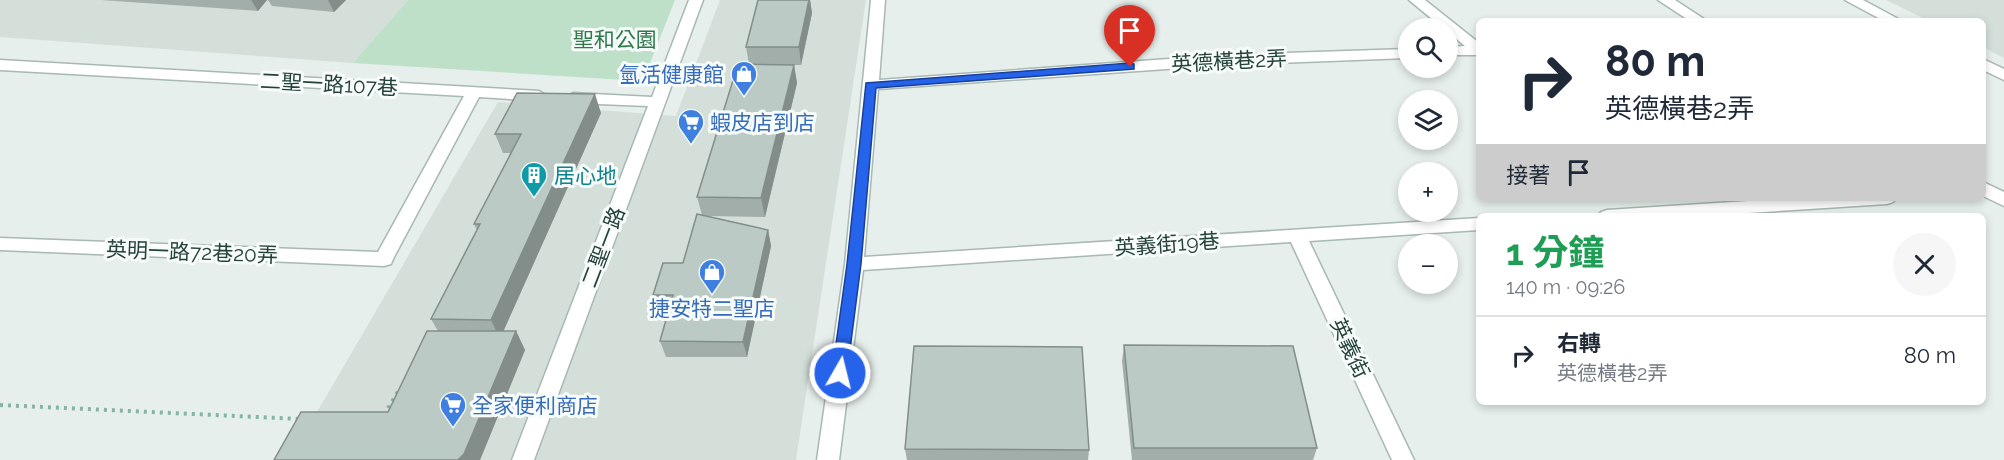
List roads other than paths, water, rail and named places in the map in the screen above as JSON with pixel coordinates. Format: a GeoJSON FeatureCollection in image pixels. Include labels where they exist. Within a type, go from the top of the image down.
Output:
{"type":"FeatureCollection","features":[{"type":"Feature","properties":{"kind":"street","name":"二聖一路"},"geometry":{"type":"LineString","coordinates":[[523,460],[696,0]]}},
{"type":"Feature","properties":{"kind":"street"},"geometry":{"type":"LineString","coordinates":[[828,460],[854,264],[878,0]]}},
{"type":"Feature","properties":{"kind":"street"},"geometry":{"type":"LineString","coordinates":[[1416,0],[1476,48]]}},
{"type":"Feature","properties":{"kind":"street"},"geometry":{"type":"LineString","coordinates":[[1665,0],[1696,18]]}},
{"type":"Feature","properties":{"kind":"street"},"geometry":{"type":"LineString","coordinates":[[1852,0],[1889,18]]}},
{"type":"Feature","properties":{"kind":"street"},"geometry":{"type":"LineString","coordinates":[[1458,51],[1476,50]]}},
{"type":"Feature","properties":{"kind":"street","name":"英德橫巷2弄"},"geometry":{"type":"LineString","coordinates":[[870,85],[1224,60],[1398,52]]}},
{"type":"Feature","properties":{"kind":"street","name":"二聖一路107巷"},"geometry":{"type":"LineString","coordinates":[[0,65],[658,102]]}},
{"type":"Feature","properties":{"kind":"street"},"geometry":{"type":"LineString","coordinates":[[1986,66],[2004,75]]}},
{"type":"Feature","properties":{"kind":"street","name":"英明一路72巷20弄"},"geometry":{"type":"LineString","coordinates":[[0,244],[384,259],[474,92]]}},
{"type":"Feature","properties":{"kind":"street"},"geometry":{"type":"LineString","coordinates":[[1669,201],[1682,211]]}},
{"type":"Feature","properties":{"kind":"street"},"geometry":{"type":"LineString","coordinates":[[1652,213],[1840,201]]}},
{"type":"Feature","properties":{"kind":"street","name":"英義街19巷"},"geometry":{"type":"LineString","coordinates":[[854,264],[1476,224]]}},
{"type":"Feature","properties":{"kind":"street","name":"英義街"},"geometry":{"type":"LineString","coordinates":[[1297,236],[1403,460]]}},
{"type":"Feature","properties":{"kind":"place","name":"氫活健康館"},"geometry":{"type":"Point","coordinates":[744,97]}},
{"type":"Feature","properties":{"kind":"place","name":"蝦皮店到店"},"geometry":{"type":"Point","coordinates":[691,145]}},
{"type":"Feature","properties":{"kind":"place","name":"居心地"},"geometry":{"type":"Point","coordinates":[534,198]}},
{"type":"Feature","properties":{"kind":"place","name":"捷安特二聖店"},"geometry":{"type":"Point","coordinates":[712,295]}},
{"type":"Feature","properties":{"kind":"place","name":"全家便利商店"},"geometry":{"type":"Point","coordinates":[453,428]}},
{"type":"Feature","properties":{"kind":"park label","name":"聖和公園"},"geometry":{"type":"Point","coordinates":[615,39]}}]}
